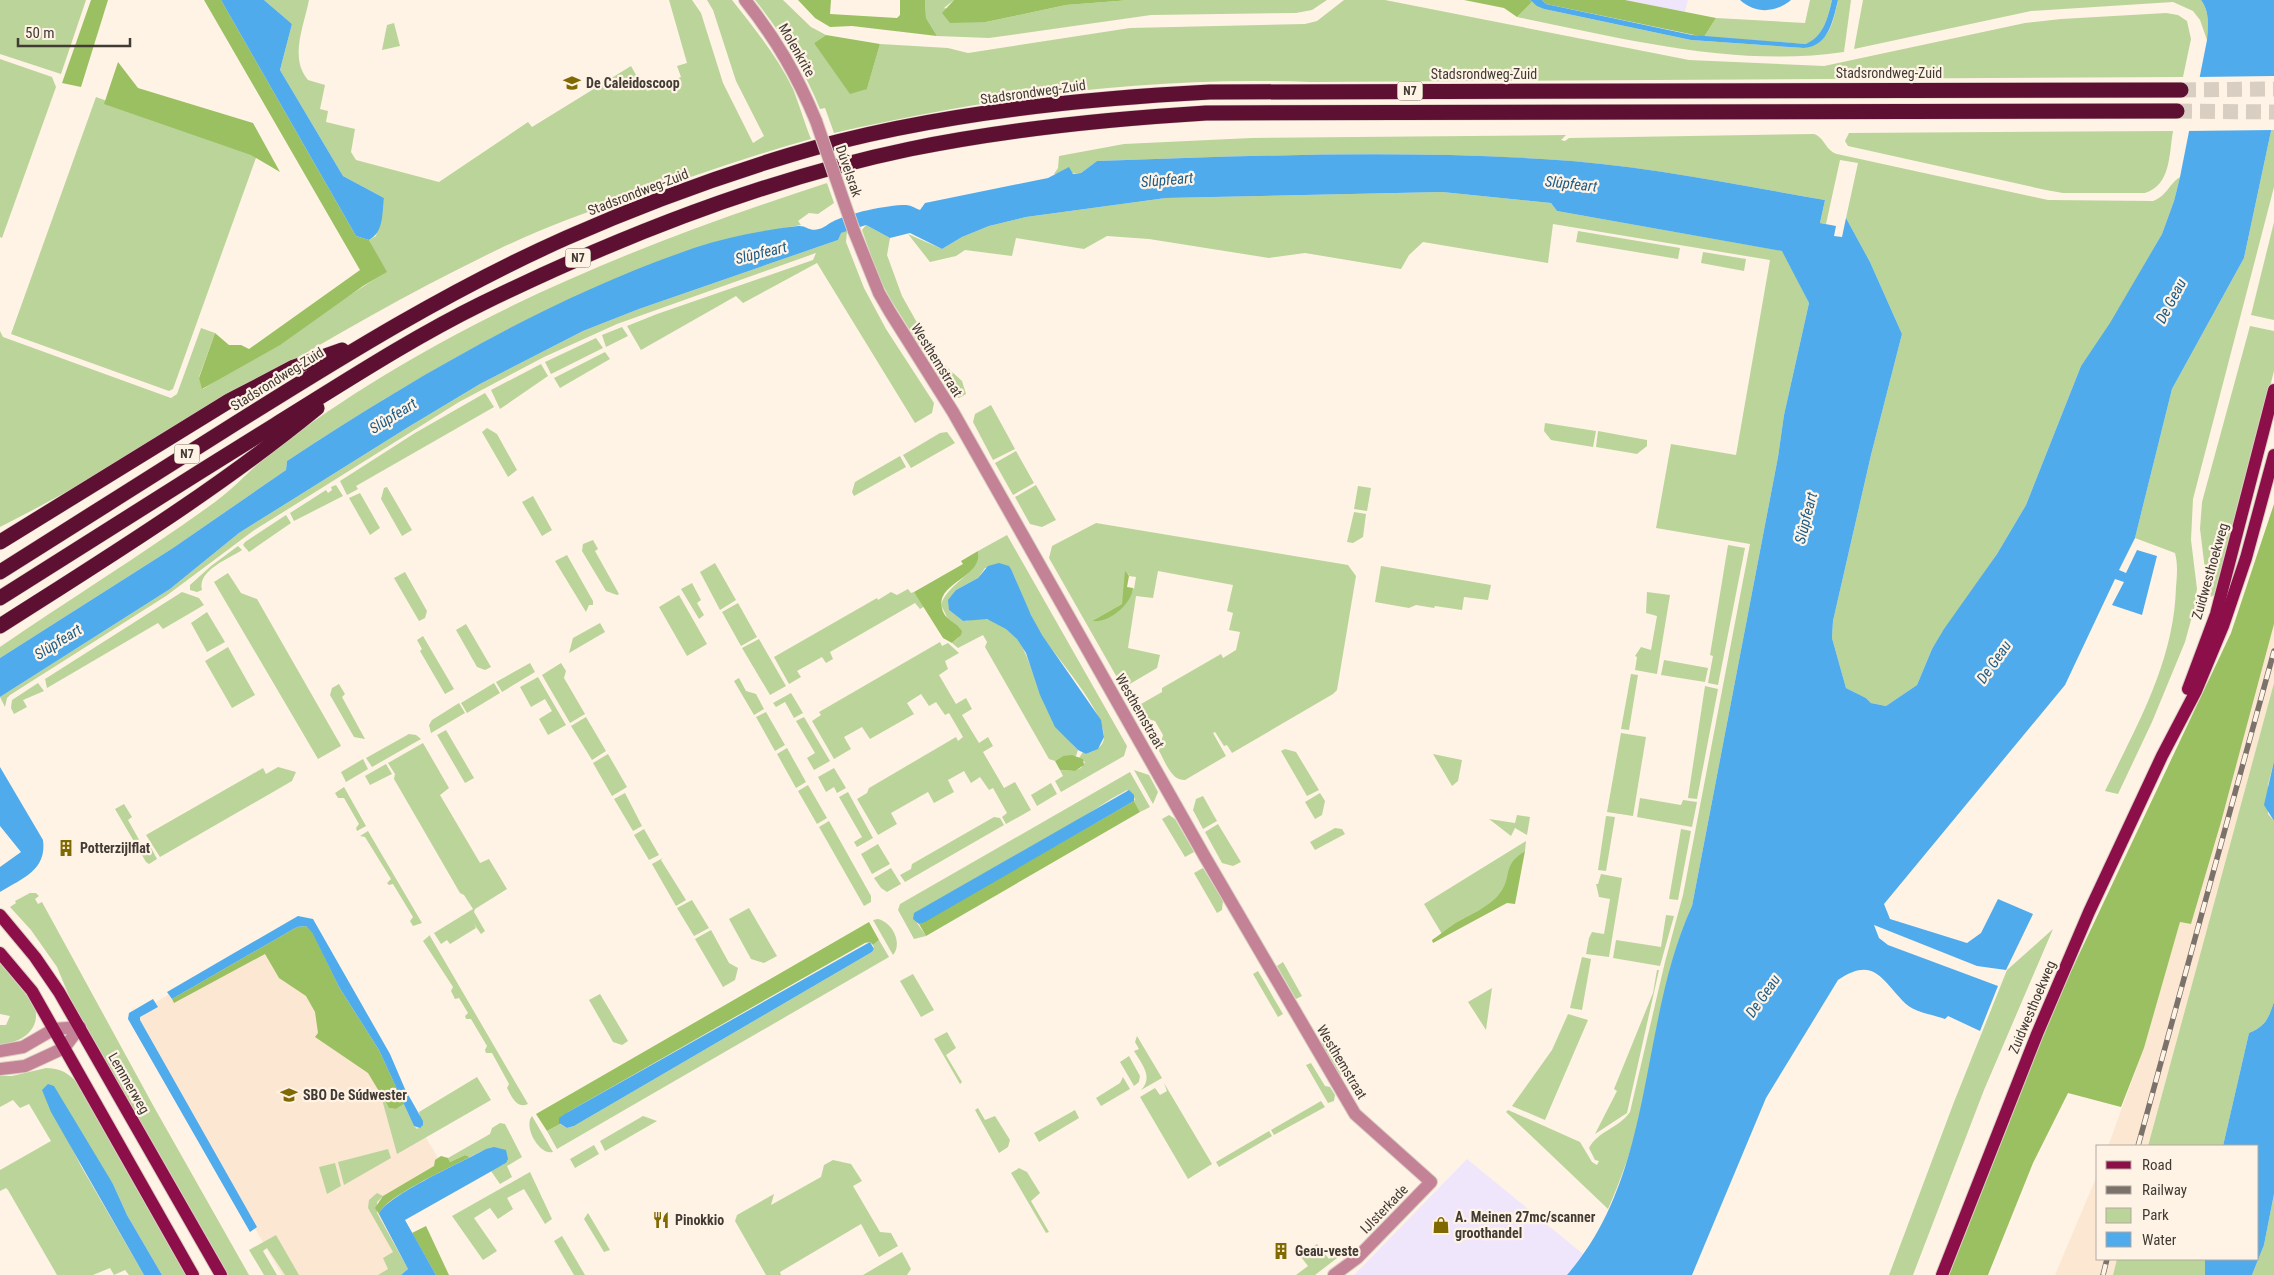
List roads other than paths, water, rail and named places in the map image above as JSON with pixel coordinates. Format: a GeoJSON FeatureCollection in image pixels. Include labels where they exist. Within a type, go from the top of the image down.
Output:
{"type":"FeatureCollection","features":[{"type":"Feature","properties":{"kind":"highway","name":"Stadsrondweg-Zuid"},"geometry":{"type":"LineString","coordinates":[[0,572],[374,339],[471,284],[566,238],[686,190],[792,155],[905,128],[1051,104],[1210,92],[2181,90]]}},
{"type":"Feature","properties":{"kind":"highway","name":"N7"},"geometry":{"type":"LineString","coordinates":[[0,598],[369,366],[479,305],[618,241],[692,211],[799,178],[910,149],[1053,125],[1132,117],[1206,113],[2177,111]]}},
{"type":"Feature","properties":{"kind":"highway","name":"N7"},"geometry":{"type":"LineString","coordinates":[[0,542],[229,401],[294,367],[374,339]]}},
{"type":"Feature","properties":{"kind":"highway","name":"N7"},"geometry":{"type":"LineString","coordinates":[[0,626],[166,520],[218,484],[267,449],[369,366]]}},
{"type":"Feature","properties":{"kind":"main road","name":"Zuidwesthoekweg"},"geometry":{"type":"LineString","coordinates":[[2162,756],[2216,614],[2274,390]]}},
{"type":"Feature","properties":{"kind":"main road","name":"Zuidwesthoekweg"},"geometry":{"type":"LineString","coordinates":[[1942,1275],[2041,1025],[2089,912],[2162,756],[2196,690],[2223,626],[2246,558],[2274,455]]}},
{"type":"Feature","properties":{"kind":"main road","name":"Lemmerweg"},"geometry":{"type":"LineString","coordinates":[[0,915],[39,963],[80,1027],[220,1275]]}},
{"type":"Feature","properties":{"kind":"main road"},"geometry":{"type":"LineString","coordinates":[[0,953],[32,991],[193,1275]]}},
{"type":"Feature","properties":{"kind":"street","name":"Molenkrite"},"geometry":{"type":"LineString","coordinates":[[745,0],[773,36],[786,58],[816,120]]}},
{"type":"Feature","properties":{"kind":"street","name":"Dúvelsrak"},"geometry":{"type":"LineString","coordinates":[[816,120],[854,231]]}},
{"type":"Feature","properties":{"kind":"street","name":"Westhemstraat"},"geometry":{"type":"LineString","coordinates":[[854,231],[879,293],[953,412],[1205,856],[1348,1102],[1361,1119],[1432,1182]]}},
{"type":"Feature","properties":{"kind":"street"},"geometry":{"type":"LineString","coordinates":[[0,1051],[23,1047],[54,1029],[80,1027]]}},
{"type":"Feature","properties":{"kind":"street"},"geometry":{"type":"LineString","coordinates":[[0,1069],[25,1066],[64,1048],[80,1027]]}},
{"type":"Feature","properties":{"kind":"street","name":"IJlsterkade"},"geometry":{"type":"LineString","coordinates":[[1334,1275],[1357,1258],[1432,1182]]}},
{"type":"Feature","properties":{"kind":"water"},"geometry":{"type":"Polygon","coordinates":[[[221,0],[264,0],[292,24],[280,70],[343,176],[384,198],[380,227],[374,237],[369,240],[356,236],[221,0]]]}},
{"type":"Feature","properties":{"kind":"water"},"geometry":{"type":"Polygon","coordinates":[[[1530,0],[1542,0],[1546,4],[1692,35],[1806,44],[1812,41],[1821,31],[1827,19],[1832,0],[1838,0],[1829,31],[1819,42],[1804,48],[1691,40],[1544,9],[1530,0]]]}},
{"type":"Feature","properties":{"kind":"water"},"geometry":{"type":"Polygon","coordinates":[[[1740,0],[1791,0],[1779,7],[1759,10],[1746,5],[1740,0]]]}},
{"type":"Feature","properties":{"kind":"water"},"geometry":{"type":"Polygon","coordinates":[[[2201,0],[2274,0],[2274,117],[2244,258],[2172,389],[2135,538],[2119,570],[2126,573],[2137,550],[2157,556],[2142,615],[2112,605],[2124,582],[2115,579],[2065,685],[1884,904],[1890,919],[1967,943],[1981,933],[1998,899],[2033,914],[2006,970],[1977,966],[1874,925],[1879,938],[1888,945],[1998,986],[1980,1031],[1948,1016],[1945,1019],[1910,1007],[1884,980],[1877,974],[1869,971],[1861,970],[1838,980],[1766,1098],[1692,1275],[1567,1275],[1596,1234],[1617,1190],[1632,1144],[1662,999],[1675,952],[1692,906],[1778,457],[1784,415],[1809,303],[1782,251],[1557,211],[1551,203],[1442,192],[1166,198],[1026,217],[989,226],[962,237],[942,249],[910,233],[890,238],[866,225],[841,233],[838,240],[639,309],[583,331],[480,384],[239,533],[170,589],[0,697],[0,658],[173,548],[286,470],[287,461],[384,399],[484,342],[535,315],[640,268],[694,248],[732,237],[798,226],[816,230],[848,216],[888,206],[908,205],[920,210],[925,203],[1048,178],[1069,167],[1073,174],[1081,173],[1097,161],[1375,154],[1486,156],[1613,165],[1825,200],[1820,223],[1836,226],[1834,236],[1842,237],[1846,218],[1870,262],[1902,334],[1871,455],[1833,621],[1832,638],[1846,688],[1866,698],[1871,703],[1886,706],[1917,685],[1932,649],[1944,629],[1997,554],[2026,505],[2081,366],[2110,323],[2162,234],[2174,201],[2180,177],[2207,40],[2207,14],[2201,0]]]}},
{"type":"Feature","properties":{"kind":"water"},"geometry":{"type":"Polygon","coordinates":[[[999,563],[1009,566],[1042,635],[1101,720],[1104,737],[1098,749],[1086,754],[1078,750],[1055,727],[1040,695],[1026,653],[1017,639],[1006,629],[987,619],[963,621],[949,610],[948,600],[956,590],[978,578],[988,566],[999,563]]]}},
{"type":"Feature","properties":{"kind":"water"},"geometry":{"type":"Polygon","coordinates":[[[2274,761],[2274,821],[2264,805],[2274,761]]]}},
{"type":"Feature","properties":{"kind":"water"},"geometry":{"type":"Polygon","coordinates":[[[0,767],[43,840],[43,850],[41,859],[32,872],[0,892],[0,867],[21,852],[0,826],[0,767]]]}},
{"type":"Feature","properties":{"kind":"water"},"geometry":{"type":"Polygon","coordinates":[[[1129,790],[1134,795],[1134,801],[925,922],[919,924],[913,919],[914,913],[1129,790]]]}},
{"type":"Feature","properties":{"kind":"water"},"geometry":{"type":"Polygon","coordinates":[[[298,916],[313,919],[390,1054],[405,1089],[423,1121],[423,1125],[420,1128],[414,1126],[379,1050],[339,987],[312,932],[306,926],[297,927],[172,999],[167,992],[298,916]]]}},
{"type":"Feature","properties":{"kind":"water"},"geometry":{"type":"Polygon","coordinates":[[[870,942],[874,949],[872,952],[574,1126],[567,1128],[559,1123],[559,1118],[568,1112],[870,942]]]}},
{"type":"Feature","properties":{"kind":"water"},"geometry":{"type":"Polygon","coordinates":[[[153,999],[158,1007],[140,1017],[140,1020],[257,1227],[250,1232],[128,1019],[129,1013],[153,999]]]}},
{"type":"Feature","properties":{"kind":"water"},"geometry":{"type":"Polygon","coordinates":[[[2274,1002],[2274,1194],[2264,1245],[2259,1258],[2259,1145],[2223,1145],[2249,1033],[2263,1025],[2274,1002]]]}},
{"type":"Feature","properties":{"kind":"water"},"geometry":{"type":"Polygon","coordinates":[[[48,1084],[54,1086],[113,1184],[127,1215],[162,1275],[144,1275],[51,1112],[42,1090],[48,1084]]]}},
{"type":"Feature","properties":{"kind":"water"},"geometry":{"type":"Polygon","coordinates":[[[494,1147],[506,1150],[508,1159],[506,1163],[405,1220],[436,1275],[401,1275],[408,1269],[379,1214],[384,1207],[395,1198],[427,1179],[486,1149],[494,1147]]]}},
{"type":"Feature","properties":{"kind":"water"},"geometry":{"type":"Polygon","coordinates":[[[2205,1260],[2258,1260],[2252,1275],[2205,1275],[2205,1260]]]}},
{"type":"Feature","properties":{"kind":"tunnel"},"geometry":{"type":"LineString","coordinates":[[2181,90],[2274,89]]}},
{"type":"Feature","properties":{"kind":"tunnel"},"geometry":{"type":"LineString","coordinates":[[2177,111],[2274,112]]}},
{"type":"Feature","properties":{"kind":"railway"},"geometry":{"type":"LineString","coordinates":[[2138,1145],[2274,651]]}},
{"type":"Feature","properties":{"kind":"railway"},"geometry":{"type":"LineString","coordinates":[[2103,1275],[2107,1260]]}},
{"type":"Feature","properties":{"kind":"place","name":"De Caleidoscoop"},"geometry":{"type":"Point","coordinates":[572,83]}},
{"type":"Feature","properties":{"kind":"place","name":"Potterzijlflat"},"geometry":{"type":"Point","coordinates":[66,848]}},
{"type":"Feature","properties":{"kind":"place","name":"SBO De Súdwester"},"geometry":{"type":"Point","coordinates":[289,1095]}},
{"type":"Feature","properties":{"kind":"place","name":"Pinokkio"},"geometry":{"type":"Point","coordinates":[661,1220]}},
{"type":"Feature","properties":{"kind":"place","name":"A. Meinen 27mc/scanner groothandel"},"geometry":{"type":"Point","coordinates":[1441,1225]}},
{"type":"Feature","properties":{"kind":"place","name":"Geau-veste"},"geometry":{"type":"Point","coordinates":[1281,1251]}},
{"type":"Feature","properties":{"kind":"water label","name":"Slûpfeart"},"geometry":{"type":"Point","coordinates":[1167,180]}},
{"type":"Feature","properties":{"kind":"water label","name":"Slûpfeart"},"geometry":{"type":"Point","coordinates":[1571,184]}},
{"type":"Feature","properties":{"kind":"water label","name":"Slûpfeart"},"geometry":{"type":"Point","coordinates":[761,253]}},
{"type":"Feature","properties":{"kind":"water label","name":"De Geau"},"geometry":{"type":"Point","coordinates":[2171,301]}},
{"type":"Feature","properties":{"kind":"water label","name":"Slûpfeart"},"geometry":{"type":"Point","coordinates":[393,416]}},
{"type":"Feature","properties":{"kind":"water label","name":"Slûpfeart"},"geometry":{"type":"Point","coordinates":[1806,518]}},
{"type":"Feature","properties":{"kind":"water label","name":"Slûpfeart"},"geometry":{"type":"Point","coordinates":[58,642]}},
{"type":"Feature","properties":{"kind":"water label","name":"De Geau"},"geometry":{"type":"Point","coordinates":[1994,662]}},
{"type":"Feature","properties":{"kind":"water label","name":"De Geau"},"geometry":{"type":"Point","coordinates":[1763,996]}}]}
